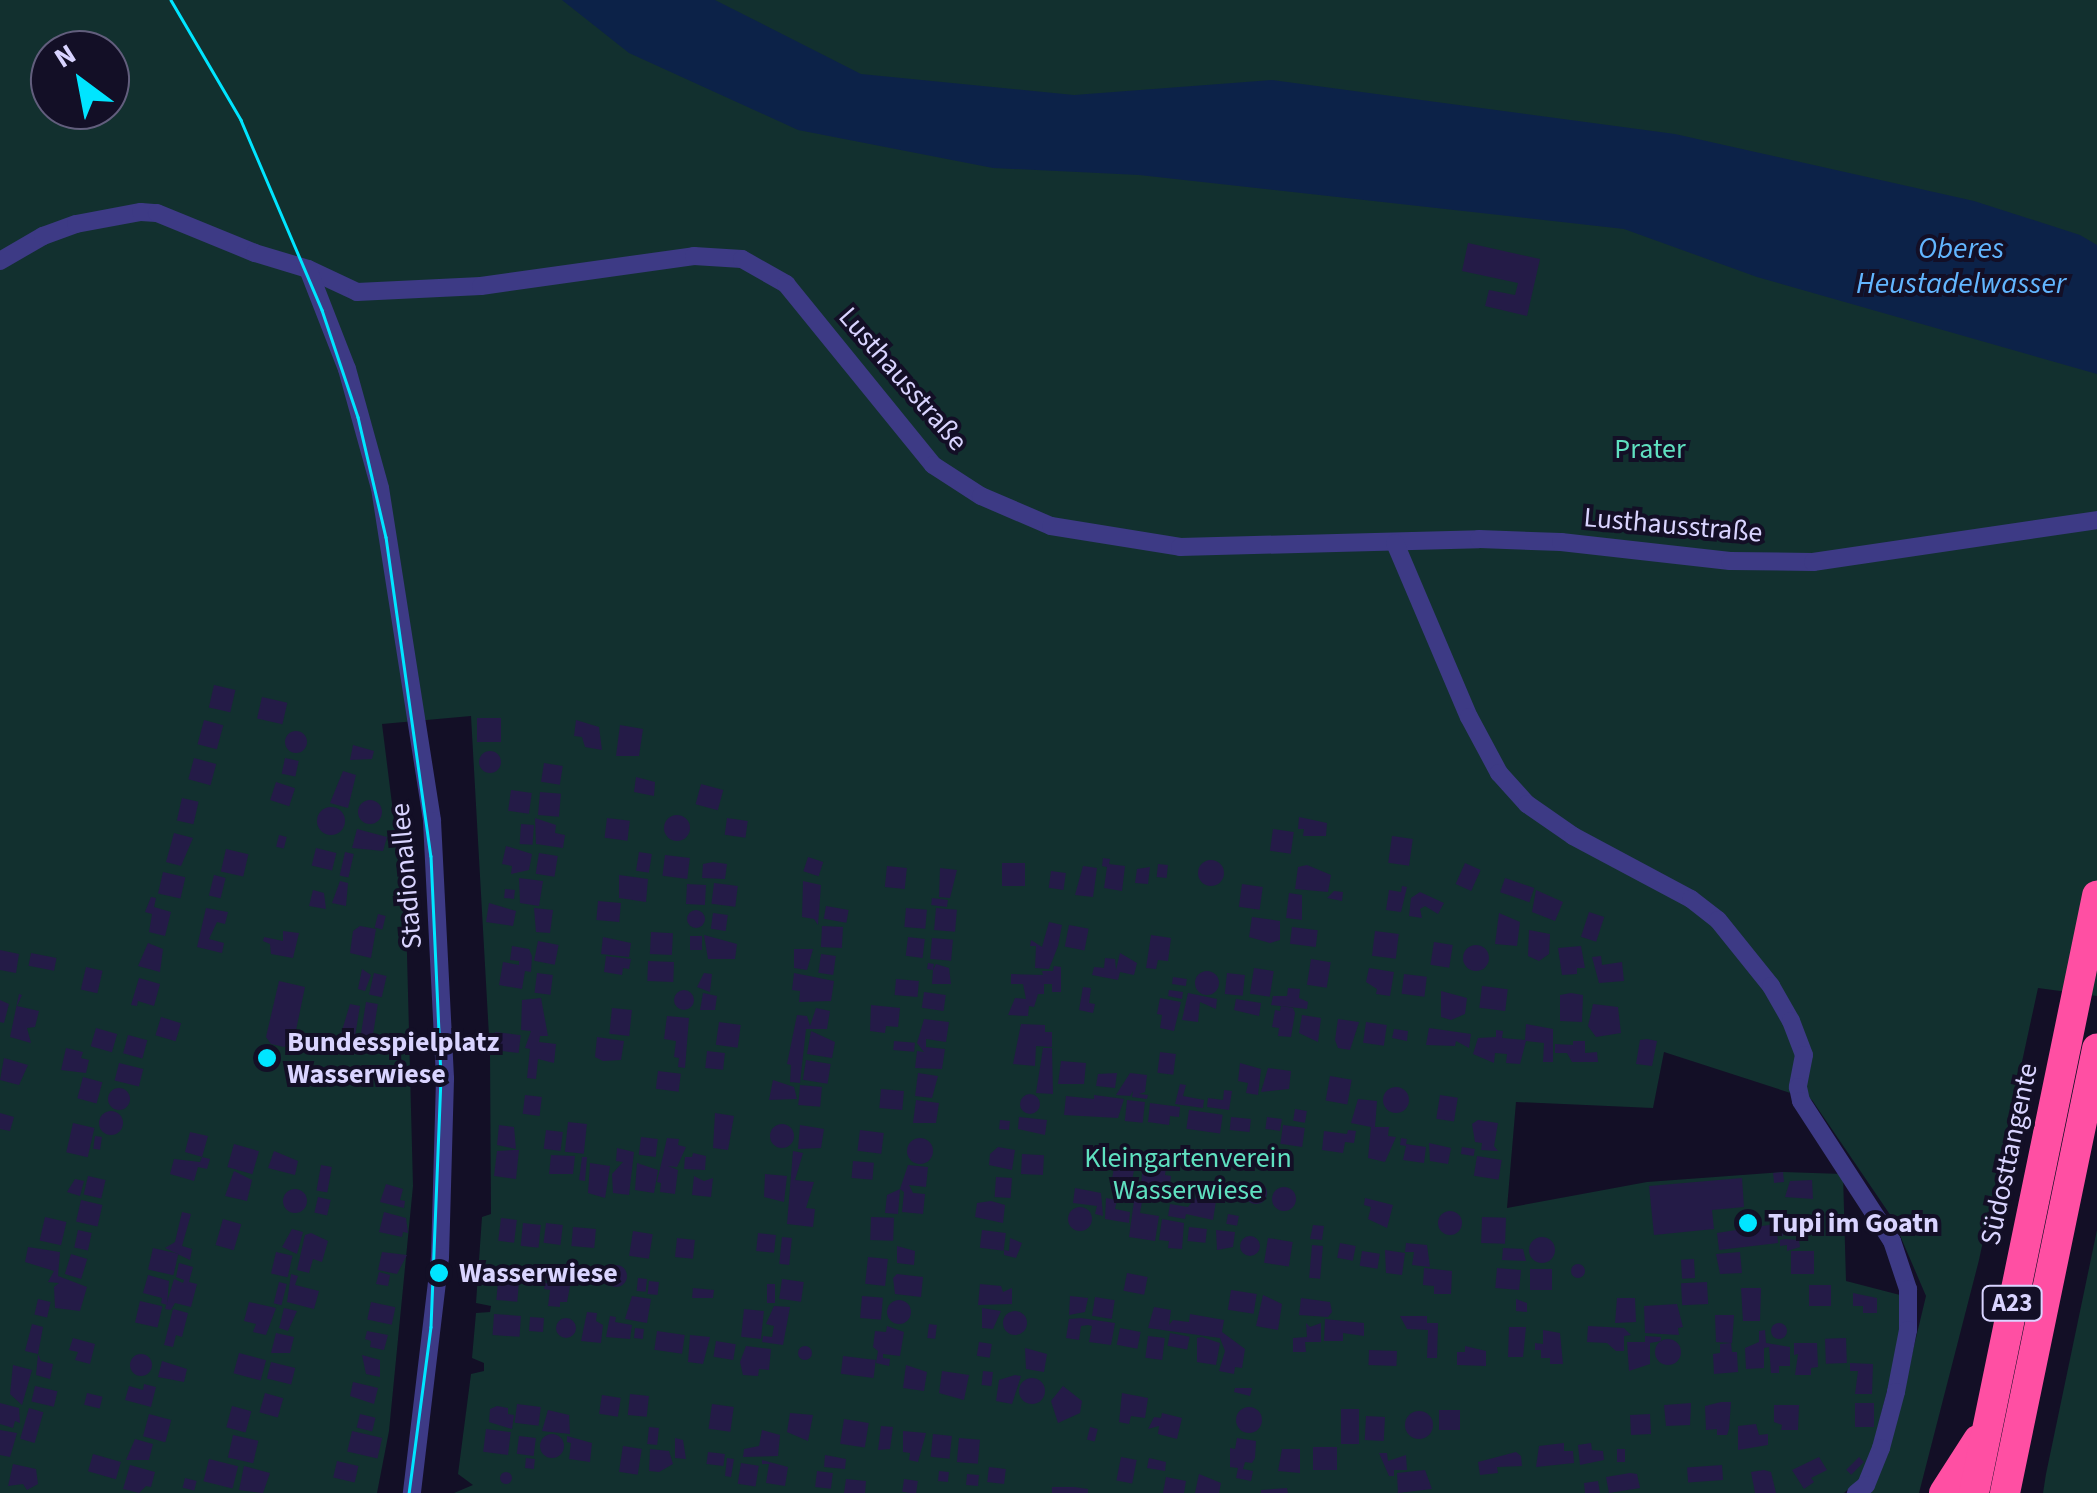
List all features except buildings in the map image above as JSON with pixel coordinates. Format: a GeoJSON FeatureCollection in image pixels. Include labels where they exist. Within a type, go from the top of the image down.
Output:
{"type":"FeatureCollection","features":[{"type":"Feature","properties":{"kind":"highway","name":"Südosttangente"},"geometry":{"type":"LineString","coordinates":[[1974,1493],[2097,896]]}},
{"type":"Feature","properties":{"kind":"highway","name":"A23"},"geometry":{"type":"LineString","coordinates":[[2005,1493],[2097,1048]]}},
{"type":"Feature","properties":{"kind":"highway"},"geometry":{"type":"LineString","coordinates":[[1944,1493],[1988,1425]]}},
{"type":"Feature","properties":{"kind":"highway"},"geometry":{"type":"LineString","coordinates":[[1956,1493],[1988,1425]]}},
{"type":"Feature","properties":{"kind":"highway"},"geometry":{"type":"LineString","coordinates":[[2012,1456],[2014,1493]]}},
{"type":"Feature","properties":{"kind":"street","name":"Lusthausstraße"},"geometry":{"type":"LineString","coordinates":[[0,261],[43,236],[76,224],[114,215],[158,213],[255,253],[308,269],[357,292],[482,286],[694,256],[742,260],[786,284],[934,465],[981,496],[1051,526],[1180,547],[1561,542],[1730,561],[1813,562],[2097,520]]}},
{"type":"Feature","properties":{"kind":"street","name":"Stadionallee"},"geometry":{"type":"LineString","coordinates":[[308,269],[347,370],[380,488],[432,821],[444,1066],[441,1226],[429,1371],[412,1493]]}},
{"type":"Feature","properties":{"kind":"street"},"geometry":{"type":"LineString","coordinates":[[1395,543],[1476,735],[1499,773],[1527,804],[1574,836],[1691,899],[1734,936],[1791,1020],[1804,1055],[1798,1087],[1801,1101],[1860,1187],[1898,1254],[1908,1289],[1905,1350],[1881,1448],[1866,1484],[1856,1493]]}},
{"type":"Feature","properties":{"kind":"green space","name":"Prater"},"geometry":{"type":"Polygon","coordinates":[[[0,0],[2097,0],[2097,996],[2038,988],[1979,1260],[1919,1493],[1867,1493],[1891,1442],[1926,1296],[1893,1219],[1812,1100],[1664,1052],[1653,1108],[1516,1102],[1507,1208],[1647,1182],[1783,1172],[1843,1174],[1846,1281],[1900,1295],[1901,1336],[1866,1473],[1844,1493],[454,1493],[473,1485],[458,1474],[471,1374],[484,1371],[484,1363],[472,1358],[476,1313],[490,1312],[491,1306],[476,1303],[482,1217],[491,1214],[490,1054],[471,716],[382,724],[406,916],[413,1186],[389,1431],[377,1493],[0,1493],[0,0]]]}},
{"type":"Feature","properties":{"kind":"green space"},"geometry":{"type":"Polygon","coordinates":[[[2097,1230],[2097,1493],[2043,1493],[2046,1474],[2097,1230]]]}},
{"type":"Feature","properties":{"kind":"water","name":"Oberes Heustadelwasser"},"geometry":{"type":"Polygon","coordinates":[[[562,0],[715,0],[861,74],[1074,95],[1272,80],[1675,134],[1974,201],[2080,235],[2097,245],[2097,374],[1757,277],[1624,229],[1139,175],[993,168],[798,130],[629,53],[562,0]]]}},
{"type":"Feature","properties":{"kind":"tram line"},"geometry":{"type":"LineString","coordinates":[[171,0],[241,120],[322,310],[358,417],[386,537],[431,856],[441,1078],[431,1327],[409,1493]]}},
{"type":"Feature","properties":{"kind":"place","name":"Bundesspielplatz Wasserwiese"},"geometry":{"type":"Point","coordinates":[267,1058]}},
{"type":"Feature","properties":{"kind":"place","name":"Tupi im Goatn"},"geometry":{"type":"Point","coordinates":[1748,1223]}},
{"type":"Feature","properties":{"kind":"place","name":"Wasserwiese"},"geometry":{"type":"Point","coordinates":[439,1273]}},
{"type":"Feature","properties":{"kind":"park label","name":"Kleingartenverein Wasserwiese"},"geometry":{"type":"Point","coordinates":[1188,1174]}}]}
